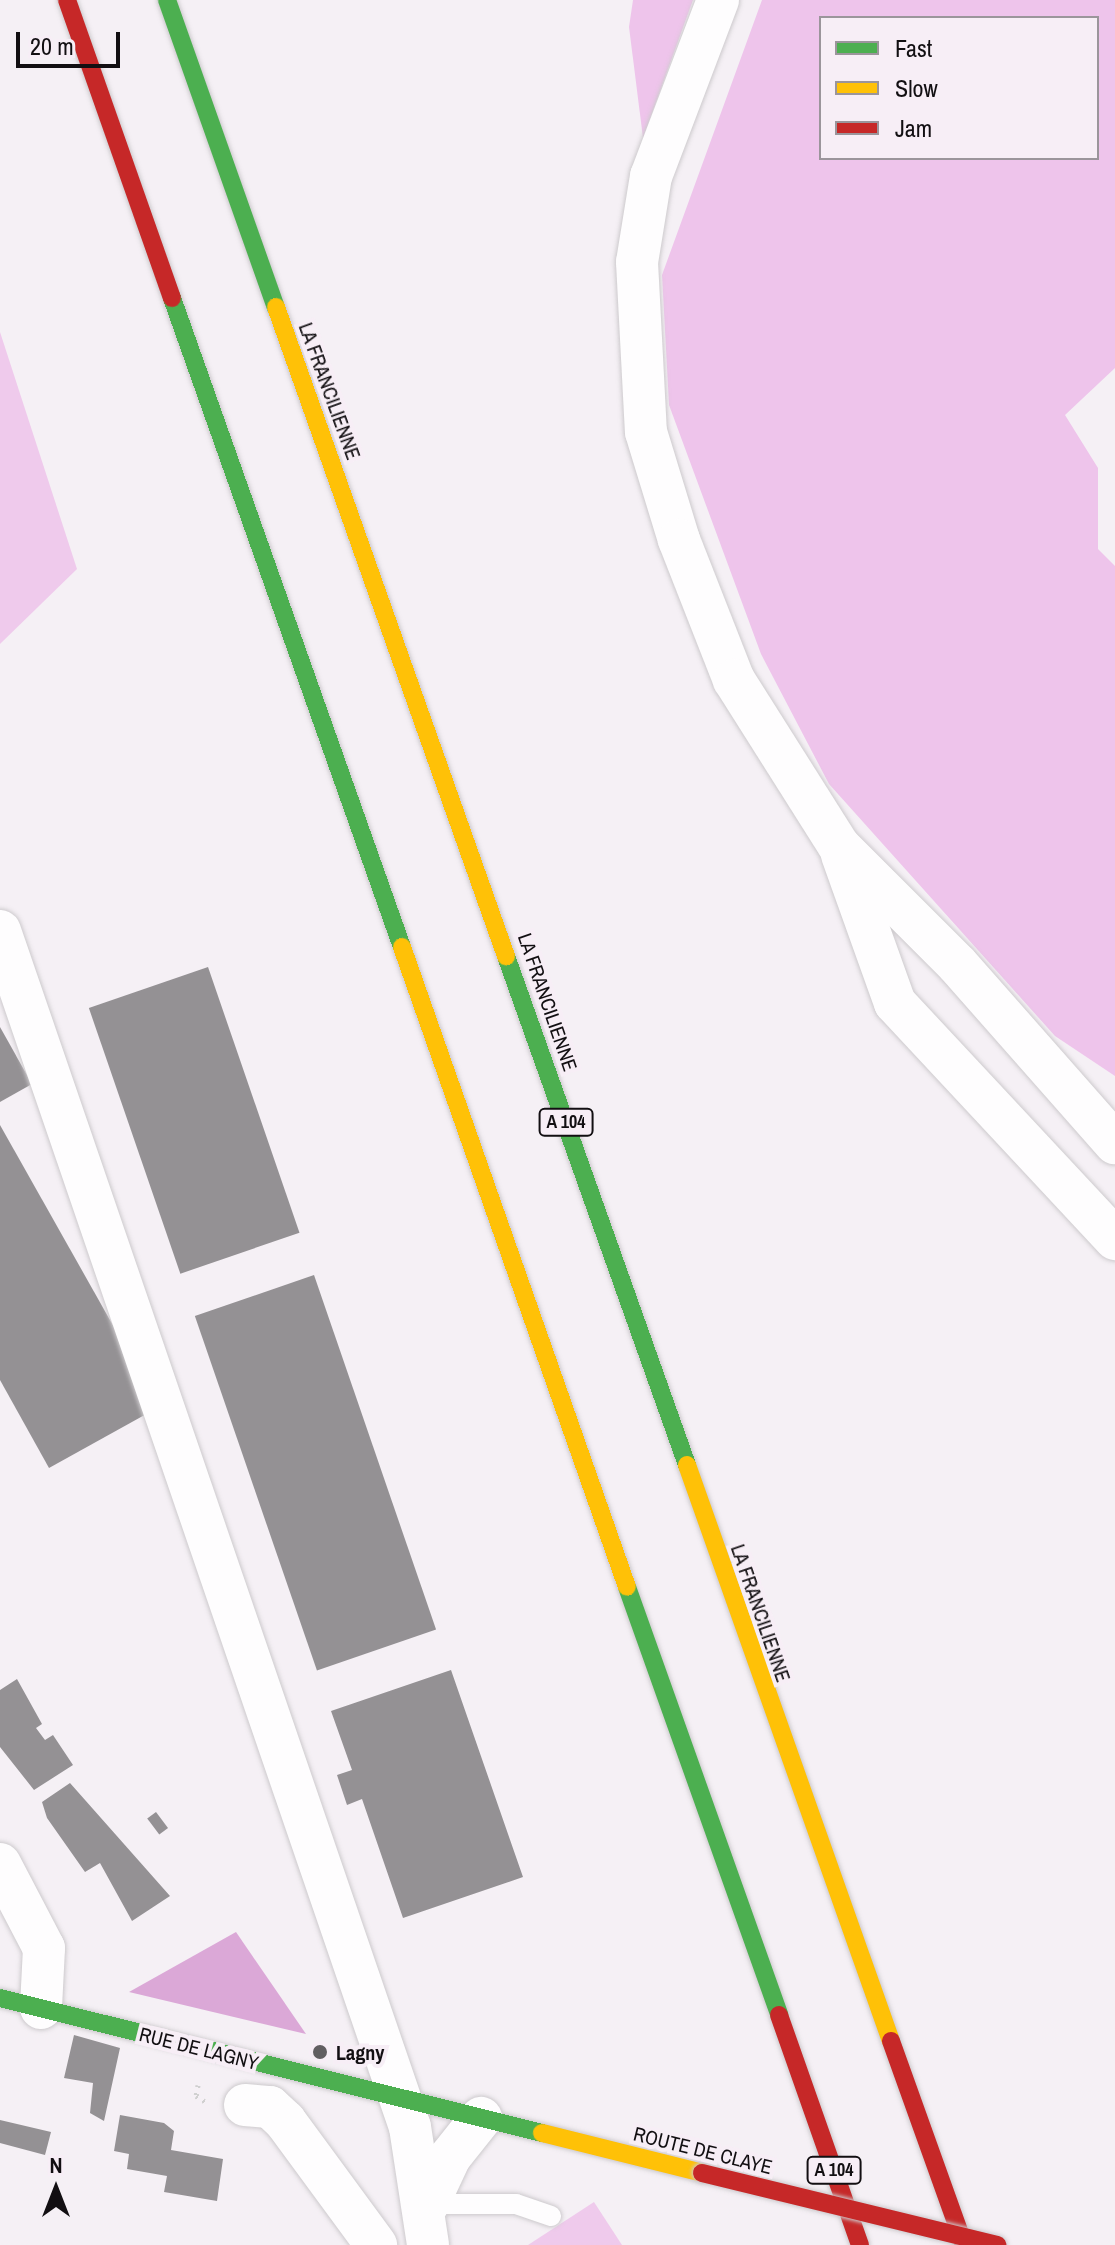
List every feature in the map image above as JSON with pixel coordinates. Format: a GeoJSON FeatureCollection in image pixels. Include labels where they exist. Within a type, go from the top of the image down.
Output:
{"type":"FeatureCollection","features":[{"type":"Feature","properties":{"kind":"main road","name":"A 104"},"geometry":{"type":"LineString","coordinates":[[67,0],[860,2245]]}},
{"type":"Feature","properties":{"kind":"main road","name":"LA FRANCILIENNE"},"geometry":{"type":"LineString","coordinates":[[167,0],[964,2245]]}},
{"type":"Feature","properties":{"kind":"main road","name":"RUE DE LAGNY"},"geometry":{"type":"LineString","coordinates":[[0,1998],[398,2098]]}},
{"type":"Feature","properties":{"kind":"main road"},"geometry":{"type":"LineString","coordinates":[[807,2094],[852,2245]]}},
{"type":"Feature","properties":{"kind":"main road","name":"ROUTE DE CLAYE"},"geometry":{"type":"LineString","coordinates":[[398,2098],[997,2245]]}},
{"type":"Feature","properties":{"kind":"street"},"geometry":{"type":"LineString","coordinates":[[718,0],[649,190],[636,340],[646,432],[734,680],[839,846],[895,1003],[1115,1239]]}},
{"type":"Feature","properties":{"kind":"street"},"geometry":{"type":"LineString","coordinates":[[839,846],[957,964],[1115,1143]]}},
{"type":"Feature","properties":{"kind":"street"},"geometry":{"type":"LineString","coordinates":[[0,931],[398,2098],[428,2204],[428,2245]]}},
{"type":"Feature","properties":{"kind":"street"},"geometry":{"type":"LineString","coordinates":[[0,1864],[44,1948],[41,2008]]}},
{"type":"Feature","properties":{"kind":"street"},"geometry":{"type":"LineString","coordinates":[[245,2105],[270,2107],[285,2121],[376,2245]]}},
{"type":"Feature","properties":{"kind":"street"},"geometry":{"type":"LineString","coordinates":[[428,2204],[450,2157],[481,2118]]}},
{"type":"Feature","properties":{"kind":"lane"},"geometry":{"type":"LineString","coordinates":[[428,2204],[516,2204],[551,2216]]}},
{"type":"Feature","properties":{"kind":"shaded area"},"geometry":{"type":"Polygon","coordinates":[[[633,0],[693,0],[643,138],[629,27],[633,0]]]}},
{"type":"Feature","properties":{"kind":"shaded area"},"geometry":{"type":"Polygon","coordinates":[[[762,0],[1115,0],[1115,368],[1065,415],[1098,468],[1098,549],[1115,566],[1115,1076],[1055,1036],[829,784],[761,654],[669,405],[662,275],[762,0]]]}},
{"type":"Feature","properties":{"kind":"shaded area"},"geometry":{"type":"Polygon","coordinates":[[[0,332],[77,569],[0,644],[0,332]]]}},
{"type":"Feature","properties":{"kind":"shaded area"},"geometry":{"type":"Polygon","coordinates":[[[236,1932],[306,2034],[129,1992],[236,1932]]]}},
{"type":"Feature","properties":{"kind":"shaded area"},"geometry":{"type":"Polygon","coordinates":[[[594,2202],[622,2245],[528,2245],[594,2202]]]}},
{"type":"Feature","properties":{"kind":"building"},"geometry":{"type":"Polygon","coordinates":[[[208,967],[299,1233],[180,1274],[89,1008],[208,967]]]}},
{"type":"Feature","properties":{"kind":"building"},"geometry":{"type":"Polygon","coordinates":[[[0,1027],[32,1084],[0,1102],[0,1027]]]}},
{"type":"Feature","properties":{"kind":"building"},"geometry":{"type":"Polygon","coordinates":[[[0,1125],[159,1407],[49,1468],[0,1380],[0,1125]]]}},
{"type":"Feature","properties":{"kind":"building"},"geometry":{"type":"Polygon","coordinates":[[[314,1275],[436,1630],[317,1671],[195,1316],[314,1275]]]}},
{"type":"Feature","properties":{"kind":"building"},"geometry":{"type":"Polygon","coordinates":[[[451,1670],[523,1877],[403,1918],[362,1799],[347,1805],[337,1775],[352,1770],[331,1711],[451,1670]]]}},
{"type":"Feature","properties":{"kind":"building"},"geometry":{"type":"Polygon","coordinates":[[[17,1679],[42,1724],[36,1728],[45,1740],[53,1735],[73,1765],[34,1790],[0,1747],[0,1690],[17,1679]]]}},
{"type":"Feature","properties":{"kind":"building"},"geometry":{"type":"Polygon","coordinates":[[[70,1783],[170,1896],[132,1921],[100,1863],[85,1872],[47,1818],[42,1802],[70,1783]]]}},
{"type":"Feature","properties":{"kind":"building"},"geometry":{"type":"Polygon","coordinates":[[[156,1812],[168,1828],[159,1835],[147,1819],[156,1812]]]}},
{"type":"Feature","properties":{"kind":"building"},"geometry":{"type":"Polygon","coordinates":[[[74,2035],[120,2048],[104,2121],[90,2113],[93,2083],[64,2078],[74,2035]]]}},
{"type":"Feature","properties":{"kind":"building"},"geometry":{"type":"Polygon","coordinates":[[[120,2115],[164,2123],[174,2131],[171,2150],[223,2159],[217,2201],[164,2192],[167,2176],[127,2169],[129,2154],[114,2151],[120,2115]]]}},
{"type":"Feature","properties":{"kind":"building"},"geometry":{"type":"Polygon","coordinates":[[[0,2120],[51,2132],[45,2155],[0,2143],[0,2120]]]}},
{"type":"Feature","properties":{"kind":"traffic: fast"},"geometry":{"type":"LineString","coordinates":[[167,0],[276,307]]}},
{"type":"Feature","properties":{"kind":"traffic: fast"},"geometry":{"type":"LineString","coordinates":[[172,298],[402,947]]}},
{"type":"Feature","properties":{"kind":"traffic: fast"},"geometry":{"type":"LineString","coordinates":[[506,956],[687,1465]]}},
{"type":"Feature","properties":{"kind":"traffic: fast"},"geometry":{"type":"LineString","coordinates":[[627,1587],[779,2015]]}},
{"type":"Feature","properties":{"kind":"traffic: fast"},"geometry":{"type":"LineString","coordinates":[[0,1998],[542,2133]]}},
{"type":"Feature","properties":{"kind":"traffic: slow"},"geometry":{"type":"LineString","coordinates":[[276,307],[506,956]]}},
{"type":"Feature","properties":{"kind":"traffic: slow"},"geometry":{"type":"LineString","coordinates":[[402,947],[627,1587]]}},
{"type":"Feature","properties":{"kind":"traffic: slow"},"geometry":{"type":"LineString","coordinates":[[687,1465],[891,2041]]}},
{"type":"Feature","properties":{"kind":"traffic: slow"},"geometry":{"type":"LineString","coordinates":[[542,2133],[702,2173]]}},
{"type":"Feature","properties":{"kind":"traffic: jam"},"geometry":{"type":"LineString","coordinates":[[67,0],[172,298]]}},
{"type":"Feature","properties":{"kind":"traffic: jam"},"geometry":{"type":"LineString","coordinates":[[779,2015],[860,2245]]}},
{"type":"Feature","properties":{"kind":"traffic: jam"},"geometry":{"type":"LineString","coordinates":[[891,2041],[964,2245]]}},
{"type":"Feature","properties":{"kind":"traffic: jam"},"geometry":{"type":"LineString","coordinates":[[702,2173],[997,2245]]}},
{"type":"Feature","properties":{"kind":"place","name":"Lagny"},"geometry":{"type":"Point","coordinates":[320,2052]}}]}
